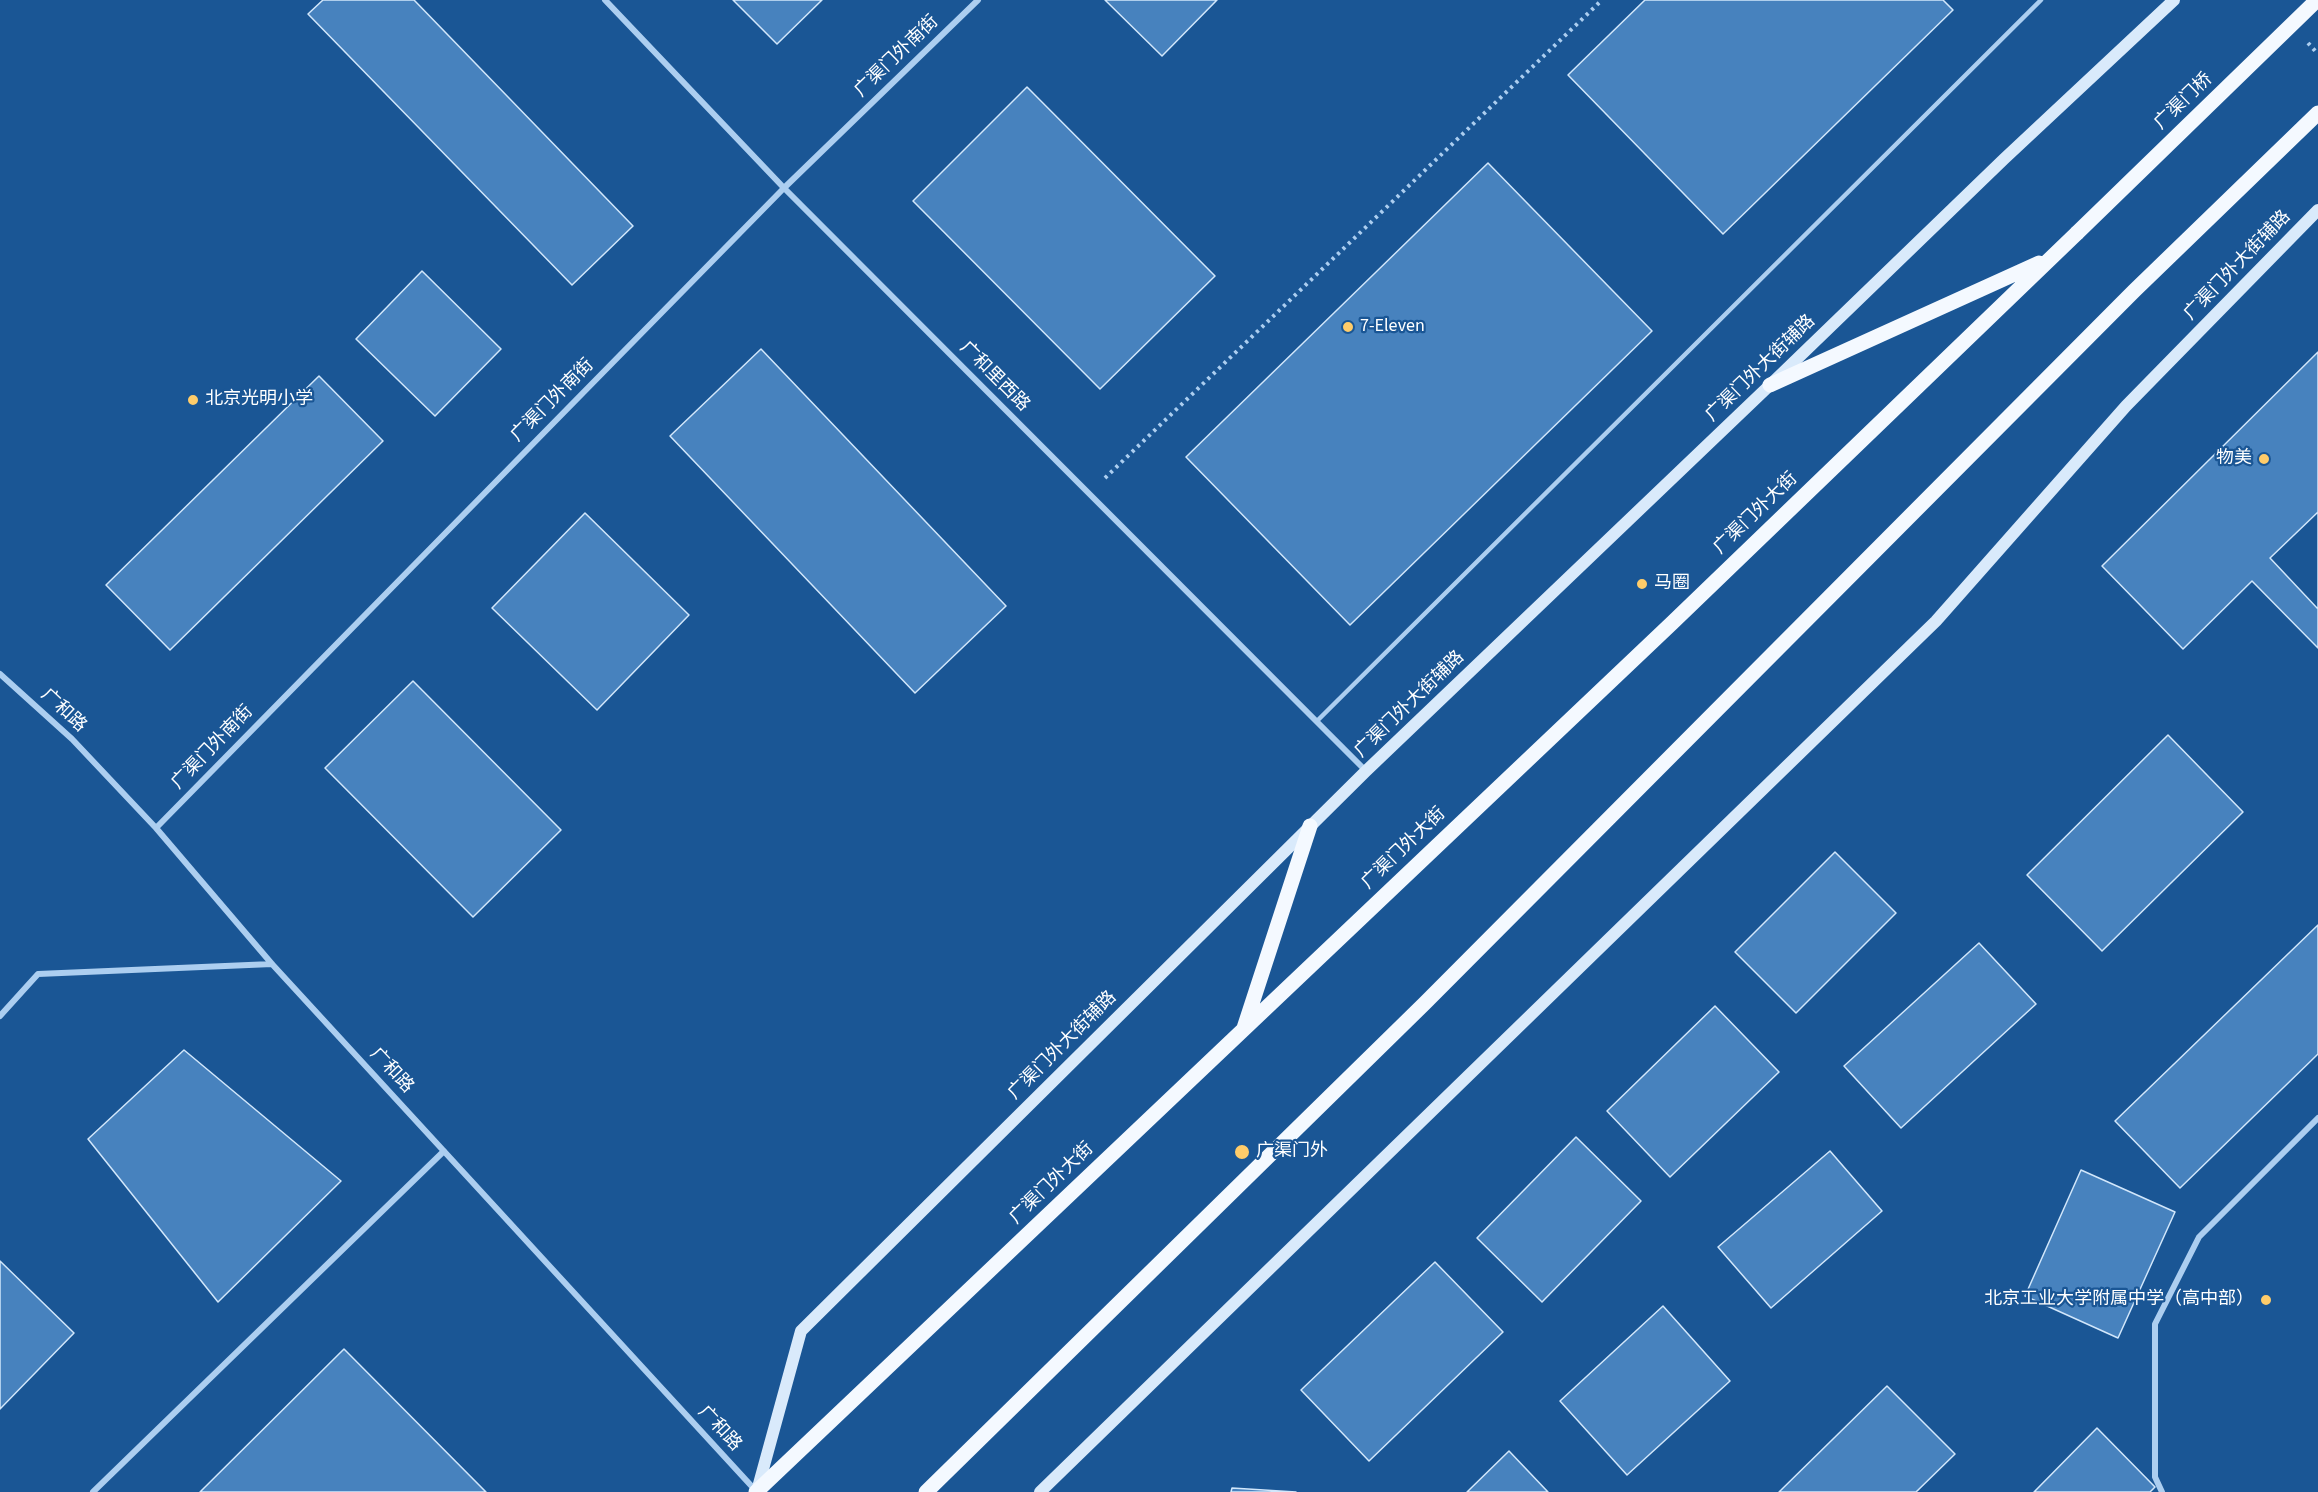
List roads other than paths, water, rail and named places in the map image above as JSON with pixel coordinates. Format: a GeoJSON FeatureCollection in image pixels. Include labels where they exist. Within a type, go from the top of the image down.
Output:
{"type":"FeatureCollection","features":[{"type":"Feature","properties":{"kind":"main road","name":"广渠门桥"},"geometry":{"type":"LineString","coordinates":[[2077,233],[2318,0]]}},
{"type":"Feature","properties":{"kind":"main road"},"geometry":{"type":"LineString","coordinates":[[927,1492],[1433,994],[2134,291],[2318,113]]}},
{"type":"Feature","properties":{"kind":"main road","name":"广渠门外大街"},"geometry":{"type":"LineString","coordinates":[[756,1492],[1663,631],[2077,233]]}},
{"type":"Feature","properties":{"kind":"main road"},"geometry":{"type":"LineString","coordinates":[[1770,385],[2050,258]]}},
{"type":"Feature","properties":{"kind":"main road"},"geometry":{"type":"LineString","coordinates":[[1244,1029],[1310,826]]}},
{"type":"Feature","properties":{"kind":"street","name":"广和里西路"},"geometry":{"type":"LineString","coordinates":[[605,0],[784,188],[1366,771]]}},
{"type":"Feature","properties":{"kind":"street","name":"广渠门外南街"},"geometry":{"type":"LineString","coordinates":[[156,828],[784,188],[978,0]]}},
{"type":"Feature","properties":{"kind":"street","name":"广渠门外大街辅路"},"geometry":{"type":"LineString","coordinates":[[756,1492],[801,1331],[1366,771],[2004,159],[2174,0]]}},
{"type":"Feature","properties":{"kind":"street","name":"广渠门外大街辅路"},"geometry":{"type":"LineString","coordinates":[[1040,1492],[1936,621],[2126,406],[2318,210]]}},
{"type":"Feature","properties":{"kind":"street","name":"广和路"},"geometry":{"type":"LineString","coordinates":[[0,674],[72,739],[156,828],[272,964],[756,1492]]}},
{"type":"Feature","properties":{"kind":"street"},"geometry":{"type":"LineString","coordinates":[[0,1016],[38,974],[272,964]]}},
{"type":"Feature","properties":{"kind":"street"},"geometry":{"type":"LineString","coordinates":[[2162,1492],[2155,1477],[2156,1324],[2199,1237],[2318,1118]]}},
{"type":"Feature","properties":{"kind":"street"},"geometry":{"type":"LineString","coordinates":[[93,1492],[444,1151]]}},
{"type":"Feature","properties":{"kind":"lane"},"geometry":{"type":"LineString","coordinates":[[1317,721],[2041,0]]}},
{"type":"Feature","properties":{"kind":"place","name":"7-Eleven"},"geometry":{"type":"Point","coordinates":[1348,327]}},
{"type":"Feature","properties":{"kind":"place","name":"北京光明小学"},"geometry":{"type":"Point","coordinates":[193,400]}},
{"type":"Feature","properties":{"kind":"place","name":"物美"},"geometry":{"type":"Point","coordinates":[2264,459]}},
{"type":"Feature","properties":{"kind":"place","name":"马圈"},"geometry":{"type":"Point","coordinates":[1642,584]}},
{"type":"Feature","properties":{"kind":"place","name":"广渠门外"},"geometry":{"type":"Point","coordinates":[1242,1152]}},
{"type":"Feature","properties":{"kind":"place","name":"北京工业大学附属中学（高中部）"},"geometry":{"type":"Point","coordinates":[2266,1300]}}]}
